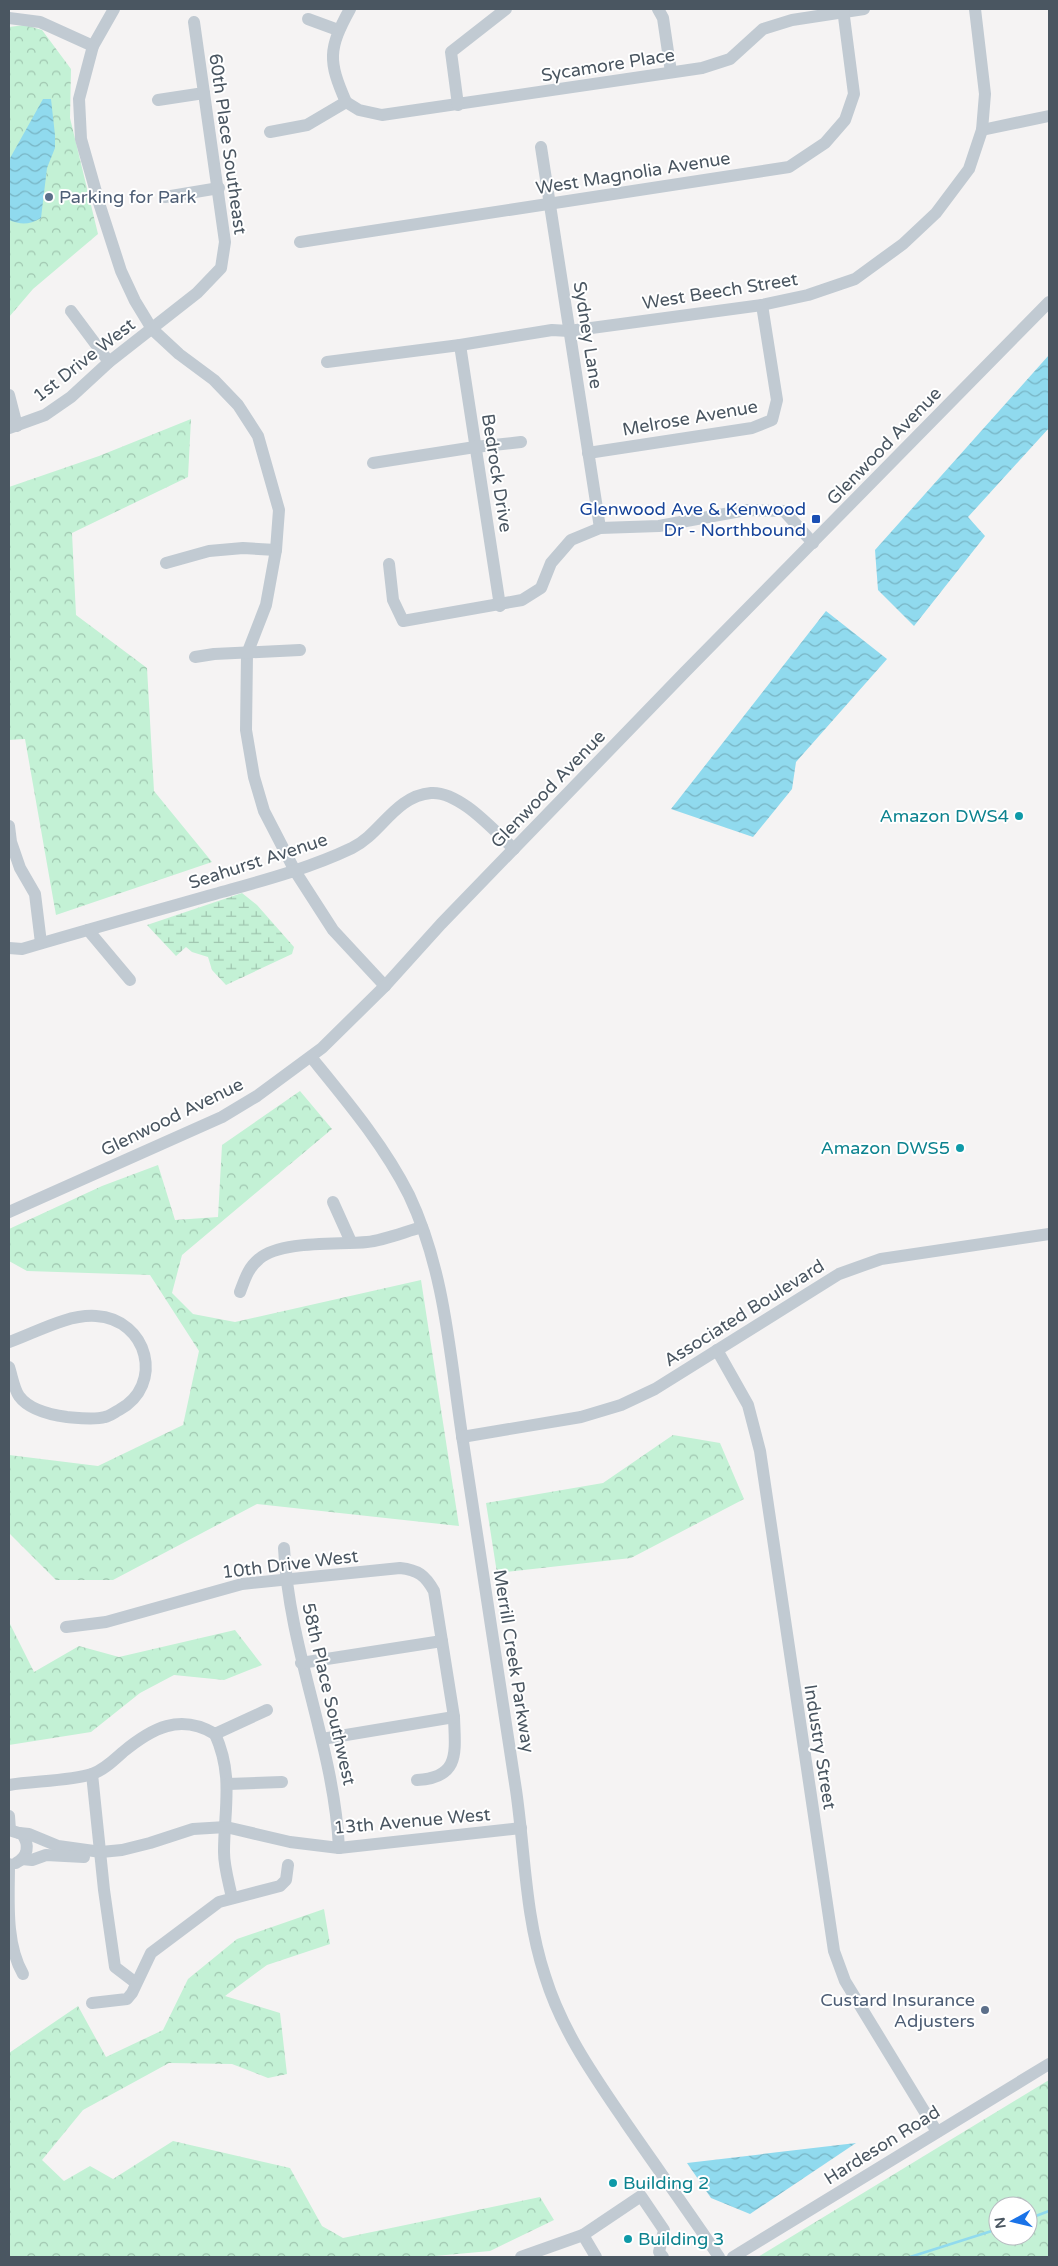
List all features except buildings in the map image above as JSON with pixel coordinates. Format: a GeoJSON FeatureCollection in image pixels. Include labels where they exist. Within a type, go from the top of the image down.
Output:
{"type":"FeatureCollection","features":[{"type":"Feature","properties":{"kind":"street"},"geometry":{"type":"LineString","coordinates":[[114,9],[93,46],[79,99],[81,139],[121,271],[135,301],[152,329],[179,354],[214,380],[238,405],[258,436],[279,510],[276,550],[266,605],[247,654],[246,730],[254,777],[264,811],[295,871],[333,930],[385,986]]}},
{"type":"Feature","properties":{"kind":"street"},"geometry":{"type":"LineString","coordinates":[[270,132],[307,124],[346,102],[335,76],[332,50],[338,30],[350,9]]}},
{"type":"Feature","properties":{"kind":"street"},"geometry":{"type":"LineString","coordinates":[[458,105],[451,52],[506,9]]}},
{"type":"Feature","properties":{"kind":"street"},"geometry":{"type":"LineString","coordinates":[[658,9],[663,18],[671,72]]}},
{"type":"Feature","properties":{"kind":"street","name":"Sycamore Place"},"geometry":{"type":"LineString","coordinates":[[346,102],[359,110],[382,115],[702,68],[730,59],[763,29],[792,20],[843,10],[864,9]]}},
{"type":"Feature","properties":{"kind":"street","name":"West Beech Street"},"geometry":{"type":"LineString","coordinates":[[327,362],[460,345],[552,330],[570,331],[762,305],[808,295],[855,279],[903,244],[936,213],[969,170],[982,130],[985,94],[975,9]]}},
{"type":"Feature","properties":{"kind":"street","name":"West Magnolia Avenue"},"geometry":{"type":"LineString","coordinates":[[300,242],[789,167],[825,142],[845,120],[854,94],[843,10]]}},
{"type":"Feature","properties":{"kind":"street"},"geometry":{"type":"LineString","coordinates":[[9,18],[40,22],[93,46]]}},
{"type":"Feature","properties":{"kind":"street"},"geometry":{"type":"LineString","coordinates":[[308,19],[338,30]]}},
{"type":"Feature","properties":{"kind":"street","name":"60th Place Southeast"},"geometry":{"type":"LineString","coordinates":[[152,329],[197,293],[220,268],[225,242],[219,188],[194,22]]}},
{"type":"Feature","properties":{"kind":"street"},"geometry":{"type":"LineString","coordinates":[[158,100],[204,93]]}},
{"type":"Feature","properties":{"kind":"street"},"geometry":{"type":"LineString","coordinates":[[982,130],[1049,116]]}},
{"type":"Feature","properties":{"kind":"street","name":"Sydney Lane"},"geometry":{"type":"LineString","coordinates":[[540,147],[600,528]]}},
{"type":"Feature","properties":{"kind":"street"},"geometry":{"type":"LineString","coordinates":[[165,197],[219,188]]}},
{"type":"Feature","properties":{"kind":"street","name":"Glenwood Avenue"},"geometry":{"type":"LineString","coordinates":[[9,1212],[222,1117],[257,1096],[312,1057],[385,986],[514,849],[1049,302]]}},
{"type":"Feature","properties":{"kind":"street","name":"Melrose Avenue"},"geometry":{"type":"LineString","coordinates":[[588,453],[752,428],[772,420],[777,400],[762,305]]}},
{"type":"Feature","properties":{"kind":"street"},"geometry":{"type":"LineString","coordinates":[[71,312],[109,362]]}},
{"type":"Feature","properties":{"kind":"street","name":"1st Drive West"},"geometry":{"type":"LineString","coordinates":[[13,427],[51,410],[71,397],[109,362],[152,329]]}},
{"type":"Feature","properties":{"kind":"street","name":"Bedrock Drive"},"geometry":{"type":"LineString","coordinates":[[460,345],[500,606]]}},
{"type":"Feature","properties":{"kind":"street"},"geometry":{"type":"LineString","coordinates":[[9,396],[13,427]]}},
{"type":"Feature","properties":{"kind":"street"},"geometry":{"type":"LineString","coordinates":[[373,463],[522,442]]}},
{"type":"Feature","properties":{"kind":"street"},"geometry":{"type":"LineString","coordinates":[[389,564],[393,600],[403,621],[500,606],[522,600],[541,588],[550,563],[571,540],[600,528],[659,526],[746,510],[784,511],[813,543]]}},
{"type":"Feature","properties":{"kind":"street"},"geometry":{"type":"LineString","coordinates":[[166,563],[209,551],[243,548],[276,550]]}},
{"type":"Feature","properties":{"kind":"street"},"geometry":{"type":"LineString","coordinates":[[195,658],[214,654],[247,654],[300,650]]}},
{"type":"Feature","properties":{"kind":"street","name":"Seahurst Avenue"},"geometry":{"type":"LineString","coordinates":[[9,948],[22,949],[295,871],[354,847],[365,840],[385,819],[408,800],[431,793],[448,795],[474,812],[514,849]]}},
{"type":"Feature","properties":{"kind":"street"},"geometry":{"type":"LineString","coordinates":[[9,826],[11,842],[20,868],[35,894],[42,943]]}},
{"type":"Feature","properties":{"kind":"street"},"geometry":{"type":"LineString","coordinates":[[88,930],[130,980]]}},
{"type":"Feature","properties":{"kind":"street","name":"Merrill Creek Parkway"},"geometry":{"type":"LineString","coordinates":[[312,1057],[362,1122],[395,1171],[422,1227],[435,1269],[446,1319],[462,1437],[506,1715],[531,1920],[537,1948],[554,2005],[588,2068],[719,2257]]}},
{"type":"Feature","properties":{"kind":"street"},"geometry":{"type":"LineString","coordinates":[[333,1202],[351,1242]]}},
{"type":"Feature","properties":{"kind":"street"},"geometry":{"type":"LineString","coordinates":[[240,1292],[248,1272],[259,1258],[272,1252],[321,1244],[367,1242],[422,1227]]}},
{"type":"Feature","properties":{"kind":"street","name":"Associated Boulevard"},"geometry":{"type":"LineString","coordinates":[[462,1437],[581,1417],[621,1405],[656,1389],[839,1274],[862,1264],[881,1259],[1049,1234]]}},
{"type":"Feature","properties":{"kind":"street"},"geometry":{"type":"LineString","coordinates":[[9,1342],[78,1317],[95,1316],[111,1318],[126,1325],[135,1336],[143,1352],[145,1381],[136,1397],[126,1406],[106,1418],[52,1415],[37,1408],[20,1396],[9,1367]]}},
{"type":"Feature","properties":{"kind":"street","name":"Industry Street"},"geometry":{"type":"LineString","coordinates":[[717,1350],[748,1405],[760,1451],[834,1951],[845,1980],[937,2132]]}},
{"type":"Feature","properties":{"kind":"street","name":"58th Place Southwest"},"geometry":{"type":"LineString","coordinates":[[284,1548],[286,1580],[302,1663],[322,1739],[337,1813],[339,1848]]}},
{"type":"Feature","properties":{"kind":"street","name":"10th Drive West"},"geometry":{"type":"LineString","coordinates":[[66,1627],[106,1622],[242,1584],[400,1568],[414,1570],[428,1581],[434,1591],[442,1641]]}},
{"type":"Feature","properties":{"kind":"street"},"geometry":{"type":"LineString","coordinates":[[302,1663],[442,1641],[454,1717],[455,1759],[439,1776],[417,1780]]}},
{"type":"Feature","properties":{"kind":"street"},"geometry":{"type":"LineString","coordinates":[[216,1734],[266,1710]]}},
{"type":"Feature","properties":{"kind":"street"},"geometry":{"type":"LineString","coordinates":[[322,1739],[454,1717]]}},
{"type":"Feature","properties":{"kind":"street"},"geometry":{"type":"LineString","coordinates":[[9,1785],[92,1774],[106,1766],[141,1737],[161,1727],[187,1722],[201,1725],[216,1734],[224,1752],[228,1784],[224,1853],[232,1898]]}},
{"type":"Feature","properties":{"kind":"street"},"geometry":{"type":"LineString","coordinates":[[92,1774],[104,1890],[115,1967],[136,1983]]}},
{"type":"Feature","properties":{"kind":"street"},"geometry":{"type":"LineString","coordinates":[[228,1784],[282,1782]]}},
{"type":"Feature","properties":{"kind":"street"},"geometry":{"type":"LineString","coordinates":[[9,1816],[13,1831],[27,1845],[26,1853],[22,1859]]}},
{"type":"Feature","properties":{"kind":"street","name":"13th Avenue West"},"geometry":{"type":"LineString","coordinates":[[9,1864],[22,1859],[32,1860],[46,1855],[88,1857],[101,1852],[150,1843],[193,1829],[226,1827],[290,1842],[339,1848],[521,1828]]}},
{"type":"Feature","properties":{"kind":"street","name":"13th Avenue West"},"geometry":{"type":"LineString","coordinates":[[13,1831],[29,1834],[58,1846],[101,1852]]}},
{"type":"Feature","properties":{"kind":"street"},"geometry":{"type":"LineString","coordinates":[[9,1864],[9,1914],[16,1961],[23,1974]]}},
{"type":"Feature","properties":{"kind":"street"},"geometry":{"type":"LineString","coordinates":[[92,2003],[127,1999],[151,1953],[162,1943],[219,1902],[280,1886],[286,1880],[288,1865]]}},
{"type":"Feature","properties":{"kind":"street","name":"Hardeson Road"},"geometry":{"type":"LineString","coordinates":[[733,2257],[1049,2064]]}},
{"type":"Feature","properties":{"kind":"street"},"geometry":{"type":"LineString","coordinates":[[521,2257],[583,2235],[641,2196],[664,2230],[657,2256]]}},
{"type":"Feature","properties":{"kind":"street"},"geometry":{"type":"LineString","coordinates":[[583,2235],[596,2257]]}},
{"type":"Feature","properties":{"kind":"green space"},"geometry":{"type":"Polygon","coordinates":[[[25,25],[42,30],[71,69],[70,118],[98,234],[33,289],[9,317],[9,27],[25,25]]]}},
{"type":"Feature","properties":{"kind":"green space"},"geometry":{"type":"Polygon","coordinates":[[[191,419],[188,477],[72,533],[76,615],[147,668],[154,791],[212,862],[56,915],[25,739],[9,740],[9,487],[99,456],[191,419]]]}},
{"type":"Feature","properties":{"kind":"green space"},"geometry":{"type":"Polygon","coordinates":[[[242,893],[257,905],[294,947],[292,954],[226,985],[212,970],[208,957],[192,952],[186,947],[176,956],[147,925],[242,893]]]}},
{"type":"Feature","properties":{"kind":"green space"},"geometry":{"type":"Polygon","coordinates":[[[300,1091],[332,1129],[182,1255],[172,1293],[193,1314],[235,1322],[421,1280],[459,1526],[257,1504],[113,1580],[56,1580],[9,1533],[9,1455],[98,1466],[183,1425],[199,1351],[150,1275],[27,1271],[9,1261],[9,1229],[102,1186],[158,1165],[175,1220],[218,1217],[222,1145],[300,1091]]]}},
{"type":"Feature","properties":{"kind":"green space"},"geometry":{"type":"Polygon","coordinates":[[[673,1435],[720,1443],[744,1499],[631,1558],[497,1573],[486,1503],[603,1483],[673,1435]]]}},
{"type":"Feature","properties":{"kind":"green space"},"geometry":{"type":"Polygon","coordinates":[[[9,1622],[34,1672],[79,1646],[119,1657],[235,1630],[262,1665],[224,1680],[174,1675],[140,1693],[91,1732],[9,1745],[9,1622]]]}},
{"type":"Feature","properties":{"kind":"green space"},"geometry":{"type":"Polygon","coordinates":[[[324,1909],[330,1944],[267,1965],[225,1996],[280,2013],[287,2074],[268,2078],[232,2064],[169,2063],[83,2110],[42,2160],[64,2181],[90,2166],[113,2179],[173,2141],[290,2168],[322,2226],[343,2238],[540,2197],[554,2220],[490,2251],[424,2257],[9,2257],[9,2053],[78,2006],[106,2057],[163,2030],[188,1979],[237,1939],[324,1909]]]}},
{"type":"Feature","properties":{"kind":"green space"},"geometry":{"type":"Polygon","coordinates":[[[1049,2080],[1049,2257],[758,2257],[1049,2080]]]}},
{"type":"Feature","properties":{"kind":"water"},"geometry":{"type":"Polygon","coordinates":[[[43,99],[51,99],[55,148],[47,168],[41,218],[25,224],[17,223],[9,220],[9,160],[43,99]]]}},
{"type":"Feature","properties":{"kind":"water"},"geometry":{"type":"Polygon","coordinates":[[[1049,355],[1049,428],[968,517],[985,536],[914,626],[878,590],[875,550],[1049,355]]]}},
{"type":"Feature","properties":{"kind":"water"},"geometry":{"type":"Polygon","coordinates":[[[826,611],[887,659],[796,762],[792,789],[753,837],[671,809],[826,611]]]}},
{"type":"Feature","properties":{"kind":"water"},"geometry":{"type":"Polygon","coordinates":[[[856,2143],[750,2214],[711,2198],[687,2163],[856,2143]]]}},
{"type":"Feature","properties":{"kind":"waterway"},"geometry":{"type":"LineString","coordinates":[[1038,2215],[1049,2211]]}},
{"type":"Feature","properties":{"kind":"waterway"},"geometry":{"type":"LineString","coordinates":[[910,2257],[988,2232]]}},
{"type":"Feature","properties":{"kind":"place","name":"Parking for Park"},"geometry":{"type":"Point","coordinates":[49,197]}},
{"type":"Feature","properties":{"kind":"place","name":"Glenwood Ave & Kenwood Dr - Northbound"},"geometry":{"type":"Point","coordinates":[816,519]}},
{"type":"Feature","properties":{"kind":"place","name":"Amazon DWS4"},"geometry":{"type":"Point","coordinates":[1019,816]}},
{"type":"Feature","properties":{"kind":"place","name":"Amazon DWS5"},"geometry":{"type":"Point","coordinates":[960,1148]}},
{"type":"Feature","properties":{"kind":"place","name":"Custard Insurance Adjusters"},"geometry":{"type":"Point","coordinates":[985,2010]}},
{"type":"Feature","properties":{"kind":"place","name":"Building 2"},"geometry":{"type":"Point","coordinates":[613,2183]}},
{"type":"Feature","properties":{"kind":"place","name":"Building 3"},"geometry":{"type":"Point","coordinates":[628,2239]}}]}
